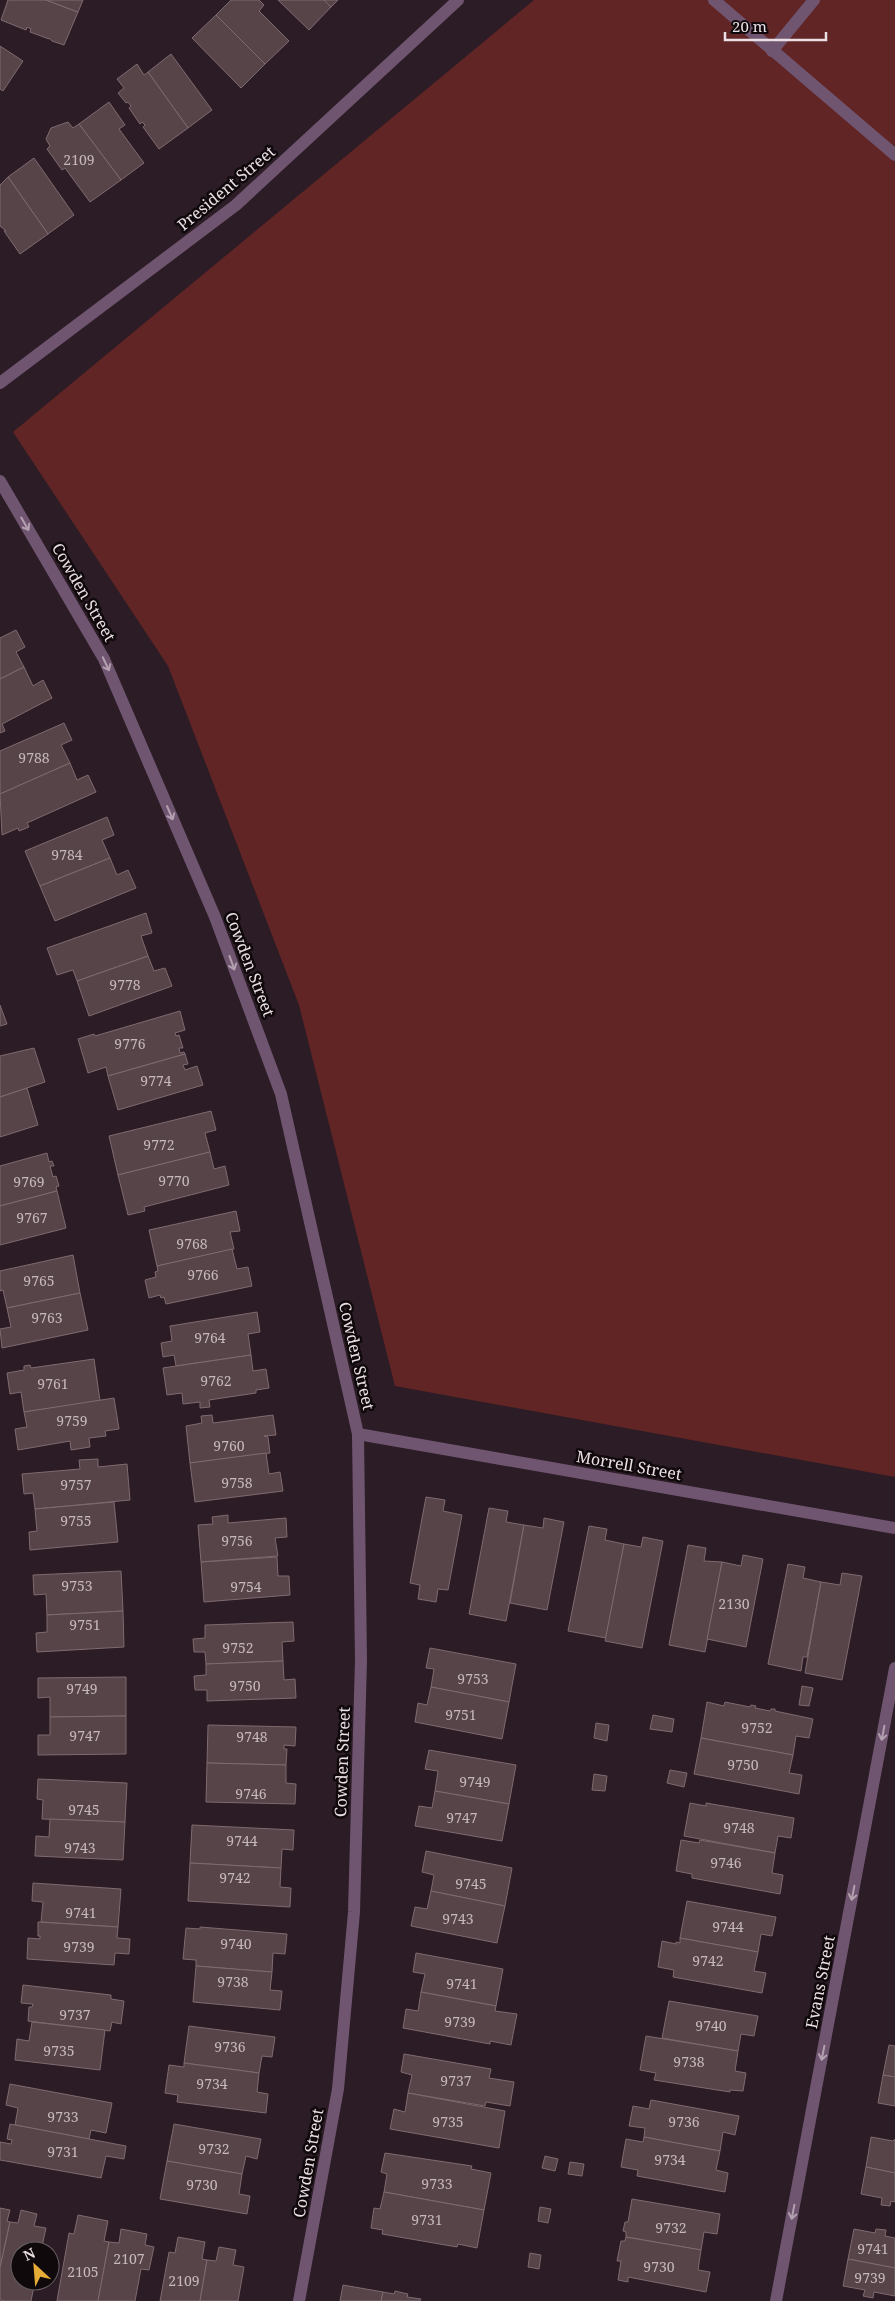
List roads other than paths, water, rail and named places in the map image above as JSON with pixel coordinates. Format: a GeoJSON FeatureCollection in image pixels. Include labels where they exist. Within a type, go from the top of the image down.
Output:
{"type":"FeatureCollection","features":[{"type":"Feature","properties":{"kind":"street","name":"President Street"},"geometry":{"type":"LineString","coordinates":[[0,383],[236,205],[458,0]]}},
{"type":"Feature","properties":{"kind":"street"},"geometry":{"type":"LineString","coordinates":[[714,0],[895,155]]}},
{"type":"Feature","properties":{"kind":"street"},"geometry":{"type":"LineString","coordinates":[[772,51],[814,0]]}},
{"type":"Feature","properties":{"kind":"street","name":"Cowden Street"},"geometry":{"type":"LineString","coordinates":[[0,481],[104,659],[215,916],[281,1094],[358,1434],[361,1660],[354,1912],[338,2089],[299,2301]]}},
{"type":"Feature","properties":{"kind":"street","name":"Morrell Street"},"geometry":{"type":"LineString","coordinates":[[358,1434],[895,1528]]}},
{"type":"Feature","properties":{"kind":"street","name":"Evans Street"},"geometry":{"type":"LineString","coordinates":[[776,2301],[895,1668]]}}]}
